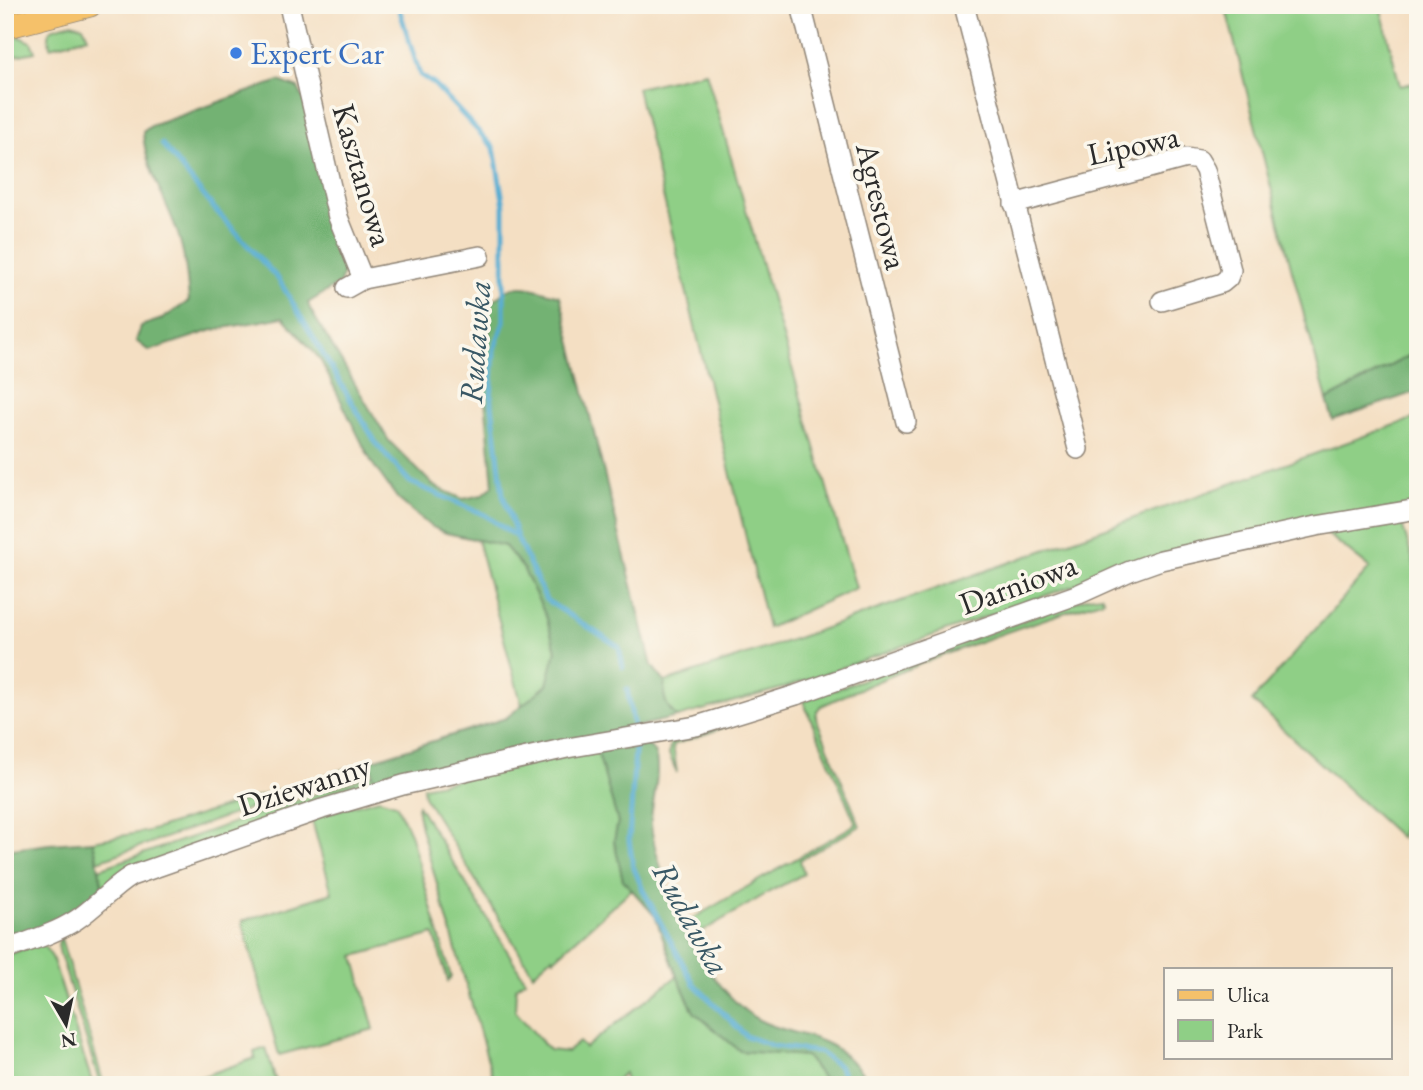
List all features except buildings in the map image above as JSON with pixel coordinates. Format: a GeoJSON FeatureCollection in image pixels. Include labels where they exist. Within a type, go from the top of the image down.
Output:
{"type":"FeatureCollection","features":[{"type":"Feature","properties":{"kind":"main road"},"geometry":{"type":"LineString","coordinates":[[5,27],[90,5]]}},
{"type":"Feature","properties":{"kind":"street","name":"Kasztanowa"},"geometry":{"type":"LineString","coordinates":[[289,5],[355,284],[480,256]]}},
{"type":"Feature","properties":{"kind":"street","name":"Agrestowa"},"geometry":{"type":"LineString","coordinates":[[800,5],[906,422]]}},
{"type":"Feature","properties":{"kind":"street"},"geometry":{"type":"LineString","coordinates":[[964,5],[1078,449]]}},
{"type":"Feature","properties":{"kind":"street","name":"Lipowa"},"geometry":{"type":"LineString","coordinates":[[1014,204],[1186,158],[1199,160],[1205,170],[1231,270],[1222,283],[1162,301]]}},
{"type":"Feature","properties":{"kind":"street","name":"Darniowa"},"geometry":{"type":"LineString","coordinates":[[643,735],[696,726],[796,695],[1079,594],[1161,560],[1316,526],[1418,509]]}},
{"type":"Feature","properties":{"kind":"street","name":"Dziewanny"},"geometry":{"type":"LineString","coordinates":[[5,950],[49,934],[75,920],[131,876],[322,808],[403,785],[643,735]]}},
{"type":"Feature","properties":{"kind":"green space"},"geometry":{"type":"Polygon","coordinates":[[[1225,5],[1380,5],[1400,86],[1418,82],[1418,351],[1327,400],[1291,267],[1225,5]]]}},
{"type":"Feature","properties":{"kind":"green space"},"geometry":{"type":"Polygon","coordinates":[[[71,23],[83,26],[88,37],[50,47],[48,35],[51,29],[71,23]]]}},
{"type":"Feature","properties":{"kind":"green space"},"geometry":{"type":"Polygon","coordinates":[[[15,35],[31,42],[35,52],[5,58],[5,38],[15,35]]]}},
{"type":"Feature","properties":{"kind":"green space"},"geometry":{"type":"Polygon","coordinates":[[[706,72],[856,588],[768,628],[637,88],[706,72]]]}},
{"type":"Feature","properties":{"kind":"green space"},"geometry":{"type":"Polygon","coordinates":[[[279,81],[298,88],[304,99],[348,257],[340,283],[308,303],[310,309],[389,441],[434,486],[463,499],[482,495],[493,486],[481,356],[490,332],[488,308],[512,288],[529,288],[560,296],[652,666],[665,682],[666,701],[677,717],[376,788],[370,761],[506,718],[547,685],[556,650],[546,616],[523,568],[505,546],[446,533],[430,526],[398,499],[372,463],[320,359],[283,317],[213,330],[149,351],[136,341],[141,326],[162,319],[189,301],[180,240],[151,170],[143,132],[151,126],[279,81]]]}},
{"type":"Feature","properties":{"kind":"green space"},"geometry":{"type":"Polygon","coordinates":[[[1418,351],[1418,391],[1333,420],[1327,400],[1418,351]]]}},
{"type":"Feature","properties":{"kind":"green space"},"geometry":{"type":"Polygon","coordinates":[[[1418,417],[1418,504],[1160,555],[787,687],[677,717],[665,701],[665,682],[803,636],[1418,417]]]}},
{"type":"Feature","properties":{"kind":"green space"},"geometry":{"type":"Polygon","coordinates":[[[1398,520],[1402,524],[1418,577],[1418,735],[1401,838],[1252,701],[1370,568],[1326,533],[1398,520]]]}},
{"type":"Feature","properties":{"kind":"green space"},"geometry":{"type":"Polygon","coordinates":[[[477,539],[505,546],[523,568],[546,616],[556,651],[547,685],[522,706],[477,539]]]}},
{"type":"Feature","properties":{"kind":"green space"},"geometry":{"type":"Polygon","coordinates":[[[1101,595],[1104,600],[961,648],[821,706],[816,718],[860,826],[800,860],[804,874],[698,934],[690,920],[856,824],[803,701],[1088,597],[1101,595]]]}},
{"type":"Feature","properties":{"kind":"green space"},"geometry":{"type":"Polygon","coordinates":[[[731,725],[673,745],[677,773],[669,754],[671,739],[731,725]]]}},
{"type":"Feature","properties":{"kind":"green space"},"geometry":{"type":"Polygon","coordinates":[[[646,745],[656,757],[657,778],[651,819],[658,857],[682,926],[705,965],[748,1013],[767,1024],[830,1045],[853,1062],[872,1085],[828,1085],[806,1056],[740,1051],[694,1012],[677,976],[655,916],[623,880],[614,841],[618,822],[597,750],[646,745]]]}},
{"type":"Feature","properties":{"kind":"green space"},"geometry":{"type":"Polygon","coordinates":[[[597,750],[618,822],[614,841],[623,879],[632,889],[554,959],[552,957],[533,974],[424,796],[423,787],[597,750]]]}},
{"type":"Feature","properties":{"kind":"green space"},"geometry":{"type":"Polygon","coordinates":[[[370,761],[372,766],[98,861],[93,841],[149,831],[370,761]]]}},
{"type":"Feature","properties":{"kind":"green space"},"geometry":{"type":"Polygon","coordinates":[[[374,774],[376,788],[103,888],[99,869],[374,774]]]}},
{"type":"Feature","properties":{"kind":"green space"},"geometry":{"type":"Polygon","coordinates":[[[379,799],[396,804],[410,833],[451,977],[448,981],[434,934],[354,956],[374,1029],[279,1055],[242,921],[332,893],[311,817],[379,799]]]}},
{"type":"Feature","properties":{"kind":"green space"},"geometry":{"type":"Polygon","coordinates":[[[418,805],[525,980],[516,988],[515,1011],[549,1050],[567,1052],[579,1042],[585,1048],[677,976],[694,1012],[740,1051],[806,1056],[828,1085],[627,1085],[624,1073],[611,1085],[495,1085],[421,828],[418,805]]]}},
{"type":"Feature","properties":{"kind":"green space"},"geometry":{"type":"Polygon","coordinates":[[[93,841],[103,888],[75,914],[5,943],[5,850],[93,841]]]}},
{"type":"Feature","properties":{"kind":"green space"},"geometry":{"type":"Polygon","coordinates":[[[60,935],[104,1085],[100,1085],[60,954],[60,935]]]}},
{"type":"Feature","properties":{"kind":"green space"},"geometry":{"type":"Polygon","coordinates":[[[41,942],[52,957],[93,1085],[7,1085],[5,956],[41,942]]]}},
{"type":"Feature","properties":{"kind":"green space"},"geometry":{"type":"Polygon","coordinates":[[[266,1048],[277,1085],[178,1085],[255,1058],[254,1052],[266,1048]]]}},
{"type":"Feature","properties":{"kind":"waterway","name":"Rudawka"},"geometry":{"type":"LineString","coordinates":[[398,5],[420,75],[434,84],[494,148],[504,206],[504,322],[494,349],[491,397],[503,495],[517,537],[546,600],[619,647],[623,667]]}},
{"type":"Feature","properties":{"kind":"waterway"},"geometry":{"type":"LineString","coordinates":[[162,144],[213,207],[279,280],[378,446],[410,482],[485,515],[515,536]]}},
{"type":"Feature","properties":{"kind":"waterway","name":"Rudawka"},"geometry":{"type":"LineString","coordinates":[[627,689],[635,752],[629,840],[633,866],[643,890],[694,984],[746,1036],[773,1046],[819,1052],[840,1067],[847,1085]]}},
{"type":"Feature","properties":{"kind":"place","name":"Expert Car"},"geometry":{"type":"Point","coordinates":[236,53]}}]}
